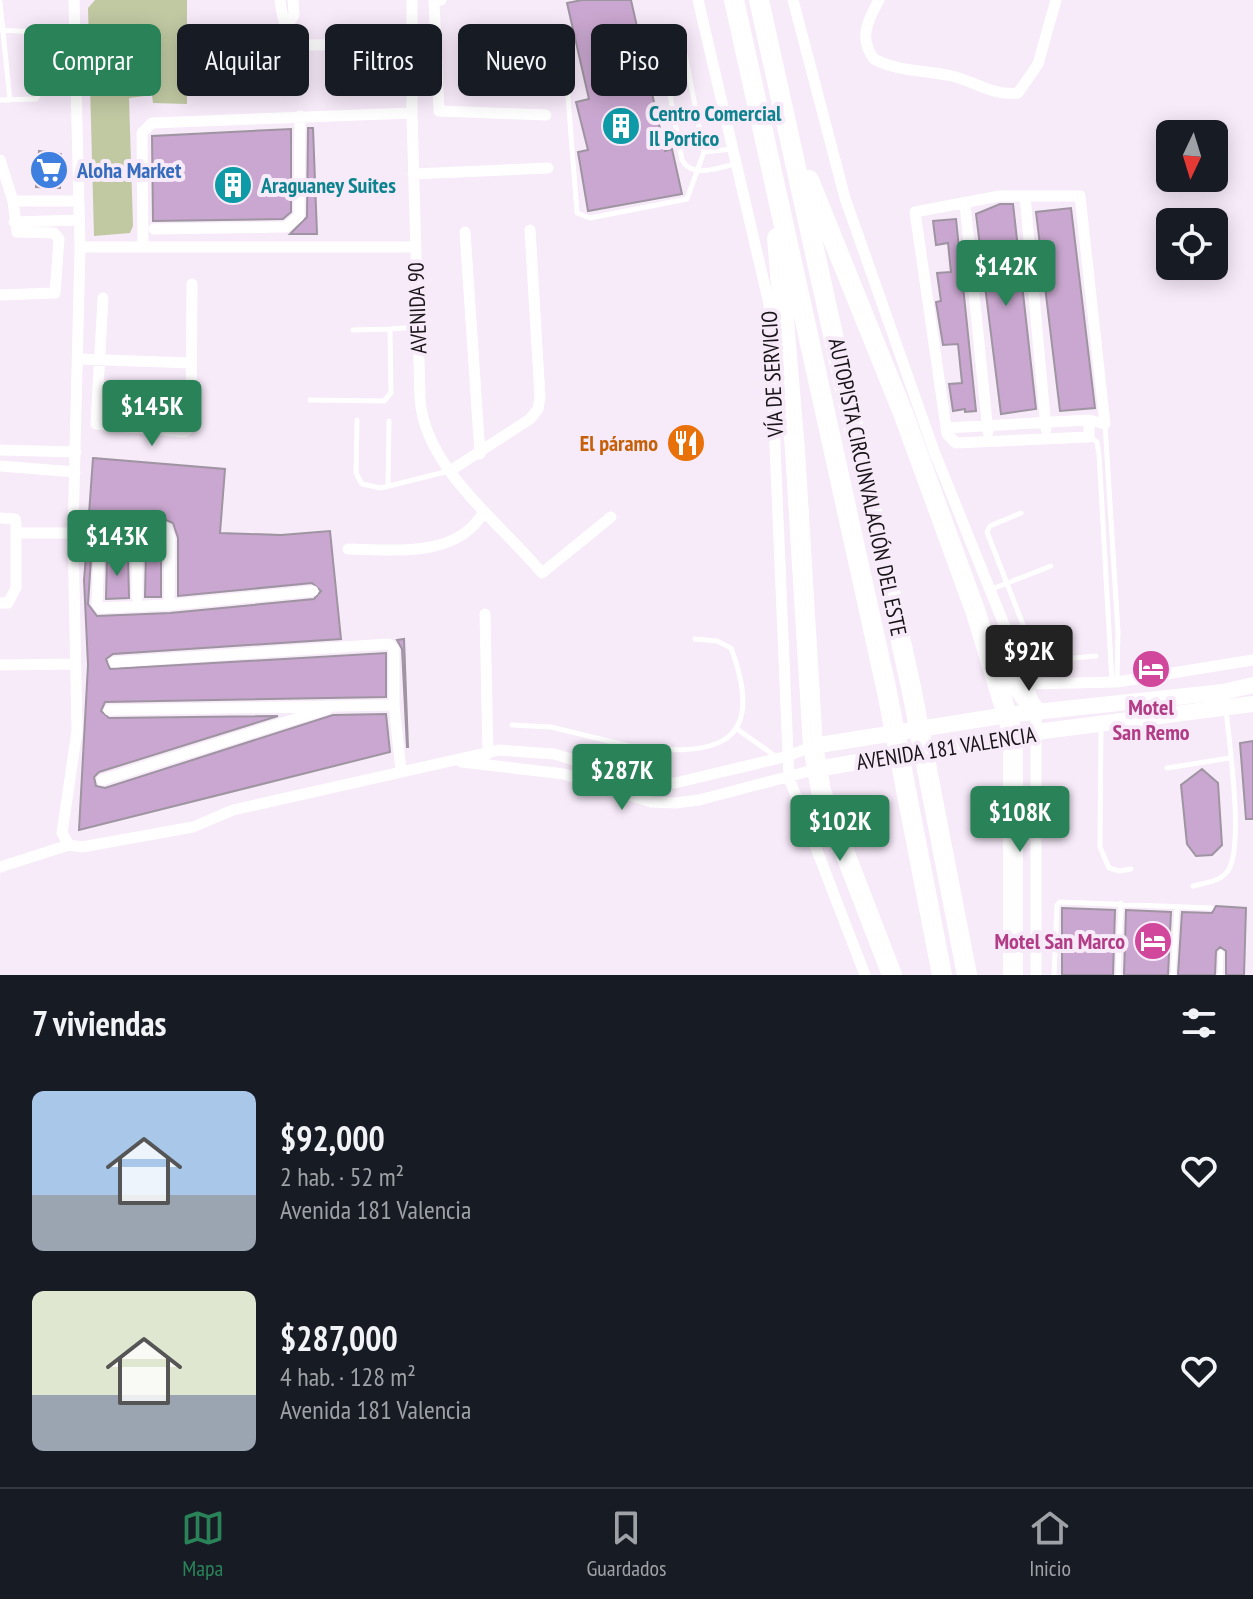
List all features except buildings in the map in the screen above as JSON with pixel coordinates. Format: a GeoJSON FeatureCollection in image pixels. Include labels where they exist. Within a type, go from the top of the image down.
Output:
{"type":"FeatureCollection","features":[{"type":"Feature","properties":{"kind":"highway","name":"AUTOPISTA CIRCUNVALACIÓN DEL ESTE"},"geometry":{"type":"LineString","coordinates":[[734,0],[887,692],[942,975]]}},
{"type":"Feature","properties":{"kind":"highway","name":"AUTOPISTA CIRCUNVALACIÓN DEL ESTE"},"geometry":{"type":"LineString","coordinates":[[759,0],[911,687],[967,975]]}},
{"type":"Feature","properties":{"kind":"highway"},"geometry":{"type":"LineString","coordinates":[[794,150],[820,205],[897,398],[984,638],[1010,725],[1013,975]]}},
{"type":"Feature","properties":{"kind":"highway"},"geometry":{"type":"LineString","coordinates":[[770,157],[795,450],[813,746],[821,791],[892,975]]}},
{"type":"Feature","properties":{"kind":"highway"},"geometry":{"type":"LineString","coordinates":[[984,638],[1037,722]]}},
{"type":"Feature","properties":{"kind":"street"},"geometry":{"type":"LineString","coordinates":[[69,845],[62,833],[77,731],[73,528],[80,247],[74,0]]}},
{"type":"Feature","properties":{"kind":"street"},"geometry":{"type":"LineString","coordinates":[[280,0],[282,16],[288,24],[294,15],[293,0]]}},
{"type":"Feature","properties":{"kind":"street","name":"AVENIDA 90"},"geometry":{"type":"LineString","coordinates":[[412,0],[413,174],[421,414],[450,471],[542,573],[611,517]]}},
{"type":"Feature","properties":{"kind":"street"},"geometry":{"type":"LineString","coordinates":[[441,0],[434,1],[439,111],[546,115]]}},
{"type":"Feature","properties":{"kind":"street","name":"VÍA DE SERVICIO"},"geometry":{"type":"LineString","coordinates":[[698,0],[769,304],[783,757],[865,975]]}},
{"type":"Feature","properties":{"kind":"street"},"geometry":{"type":"LineString","coordinates":[[793,0],[845,198],[934,451],[1028,684],[1037,722],[1036,975]]}},
{"type":"Feature","properties":{"kind":"street"},"geometry":{"type":"LineString","coordinates":[[879,0],[867,23],[865,38],[874,59],[909,71],[952,76],[1005,94],[1018,93],[1038,64],[1056,0]]}},
{"type":"Feature","properties":{"kind":"street"},"geometry":{"type":"LineString","coordinates":[[143,246],[142,133],[146,127],[165,121],[412,113]]}},
{"type":"Feature","properties":{"kind":"street"},"geometry":{"type":"LineString","coordinates":[[154,229],[286,227],[293,223],[299,216],[300,116]]}},
{"type":"Feature","properties":{"kind":"street"},"geometry":{"type":"LineString","coordinates":[[0,160],[13,201],[17,232],[58,234],[56,289],[49,296],[0,295]]}},
{"type":"Feature","properties":{"kind":"street"},"geometry":{"type":"LineString","coordinates":[[413,174],[548,168]]}},
{"type":"Feature","properties":{"kind":"street"},"geometry":{"type":"LineString","coordinates":[[946,428],[1089,420],[1105,424],[1080,196],[999,196],[915,212],[946,428],[950,440],[956,443],[1089,437],[1089,420]]}},
{"type":"Feature","properties":{"kind":"street"},"geometry":{"type":"LineString","coordinates":[[1025,196],[1046,437]]}},
{"type":"Feature","properties":{"kind":"street"},"geometry":{"type":"LineString","coordinates":[[13,201],[79,201]]}},
{"type":"Feature","properties":{"kind":"street"},"geometry":{"type":"LineString","coordinates":[[965,204],[989,441]]}},
{"type":"Feature","properties":{"kind":"street"},"geometry":{"type":"LineString","coordinates":[[14,222],[79,220]]}},
{"type":"Feature","properties":{"kind":"street"},"geometry":{"type":"LineString","coordinates":[[450,471],[530,419],[538,409],[540,397],[530,230]]}},
{"type":"Feature","properties":{"kind":"street"},"geometry":{"type":"LineString","coordinates":[[465,232],[480,454]]}},
{"type":"Feature","properties":{"kind":"street"},"geometry":{"type":"LineString","coordinates":[[80,247],[415,247]]}},
{"type":"Feature","properties":{"kind":"street"},"geometry":{"type":"LineString","coordinates":[[103,298],[96,424],[184,432],[191,426],[192,284]]}},
{"type":"Feature","properties":{"kind":"street"},"geometry":{"type":"LineString","coordinates":[[78,359],[191,363]]}},
{"type":"Feature","properties":{"kind":"street"},"geometry":{"type":"LineString","coordinates":[[0,450],[76,452]]}},
{"type":"Feature","properties":{"kind":"street"},"geometry":{"type":"LineString","coordinates":[[0,466],[75,472]]}},
{"type":"Feature","properties":{"kind":"street"},"geometry":{"type":"LineString","coordinates":[[348,549],[410,550],[444,544],[475,529],[484,511]]}},
{"type":"Feature","properties":{"kind":"street"},"geometry":{"type":"LineString","coordinates":[[0,518],[15,519],[16,533],[14,597],[8,603],[0,603]]}},
{"type":"Feature","properties":{"kind":"street"},"geometry":{"type":"LineString","coordinates":[[16,533],[153,523],[165,527],[170,538],[169,605],[313,591]]}},
{"type":"Feature","properties":{"kind":"street"},"geometry":{"type":"LineString","coordinates":[[137,597],[137,549],[103,546],[99,549],[97,604],[100,608],[168,605]]}},
{"type":"Feature","properties":{"kind":"street"},"geometry":{"type":"LineString","coordinates":[[485,614],[488,754]]}},
{"type":"Feature","properties":{"kind":"street"},"geometry":{"type":"LineString","coordinates":[[114,662],[389,644],[394,649],[394,705],[401,770]]}},
{"type":"Feature","properties":{"kind":"street"},"geometry":{"type":"LineString","coordinates":[[1028,684],[1114,682],[1253,660]]}},
{"type":"Feature","properties":{"kind":"street"},"geometry":{"type":"LineString","coordinates":[[0,665],[75,664]]}},
{"type":"Feature","properties":{"kind":"street","name":"AVENIDA 181 VALENCIA"},"geometry":{"type":"LineString","coordinates":[[454,761],[499,750],[554,754],[654,783],[675,783],[783,757],[813,746],[1037,722],[1253,685]]}},
{"type":"Feature","properties":{"kind":"street"},"geometry":{"type":"LineString","coordinates":[[102,780],[343,704]]}},
{"type":"Feature","properties":{"kind":"street","name":"AVENIDA 181 VALENCIA"},"geometry":{"type":"LineString","coordinates":[[1037,722],[1101,725],[1253,704]]}},
{"type":"Feature","properties":{"kind":"street"},"geometry":{"type":"LineString","coordinates":[[109,710],[394,705]]}},
{"type":"Feature","properties":{"kind":"street","name":"AVENIDA 181 VALENCIA"},"geometry":{"type":"LineString","coordinates":[[454,761],[564,774],[651,802],[675,803],[1010,725]]}},
{"type":"Feature","properties":{"kind":"street"},"geometry":{"type":"LineString","coordinates":[[0,867],[69,845],[82,847],[193,827],[233,810],[401,770],[454,761]]}},
{"type":"Feature","properties":{"kind":"street"},"geometry":{"type":"LineString","coordinates":[[675,783],[675,803]]}},
{"type":"Feature","properties":{"kind":"lane"},"geometry":{"type":"LineString","coordinates":[[0,2],[10,100]]}},
{"type":"Feature","properties":{"kind":"lane"},"geometry":{"type":"LineString","coordinates":[[0,100],[36,99],[39,95],[39,37],[31,30],[2,30]]}},
{"type":"Feature","properties":{"kind":"lane"},"geometry":{"type":"LineString","coordinates":[[568,96],[577,213],[590,218],[679,203],[687,199],[691,192],[694,171],[704,152],[682,47],[666,46],[663,57],[682,160],[687,169],[694,171],[736,164]]}},
{"type":"Feature","properties":{"kind":"lane"},"geometry":{"type":"LineString","coordinates":[[704,152],[733,148]]}},
{"type":"Feature","properties":{"kind":"lane"},"geometry":{"type":"LineString","coordinates":[[353,330],[418,327]]}},
{"type":"Feature","properties":{"kind":"lane"},"geometry":{"type":"LineString","coordinates":[[310,400],[384,401],[389,397],[390,329]]}},
{"type":"Feature","properties":{"kind":"lane"},"geometry":{"type":"LineString","coordinates":[[357,420],[358,477],[370,487],[388,486],[450,471]]}},
{"type":"Feature","properties":{"kind":"lane"},"geometry":{"type":"LineString","coordinates":[[388,486],[389,421]]}},
{"type":"Feature","properties":{"kind":"lane"},"geometry":{"type":"LineString","coordinates":[[1105,424],[1118,632],[1114,682]]}},
{"type":"Feature","properties":{"kind":"lane"},"geometry":{"type":"LineString","coordinates":[[1089,437],[1097,442],[1099,454],[1114,682]]}},
{"type":"Feature","properties":{"kind":"lane"},"geometry":{"type":"LineString","coordinates":[[1021,513],[990,526],[987,532],[1038,658],[1096,656]]}},
{"type":"Feature","properties":{"kind":"lane"},"geometry":{"type":"LineString","coordinates":[[991,590],[1051,566]]}},
{"type":"Feature","properties":{"kind":"lane"},"geometry":{"type":"LineString","coordinates":[[512,725],[551,727],[629,746],[669,752],[707,749],[726,741],[737,729],[741,699],[731,648],[717,641],[695,639]]}},
{"type":"Feature","properties":{"kind":"lane"},"geometry":{"type":"LineString","coordinates":[[1193,886],[1218,879],[1229,871],[1235,842],[1226,709]]}},
{"type":"Feature","properties":{"kind":"lane"},"geometry":{"type":"LineString","coordinates":[[1101,725],[1100,847],[1109,868],[1131,869]]}},
{"type":"Feature","properties":{"kind":"lane"},"geometry":{"type":"LineString","coordinates":[[737,729],[783,757]]}},
{"type":"Feature","properties":{"kind":"lane"},"geometry":{"type":"LineString","coordinates":[[617,772],[629,746]]}},
{"type":"Feature","properties":{"kind":"lane"},"geometry":{"type":"LineString","coordinates":[[1167,768],[1230,758]]}},
{"type":"Feature","properties":{"kind":"lane"},"geometry":{"type":"LineString","coordinates":[[1054,975],[1057,905],[1068,900],[1211,908]]}},
{"type":"Feature","properties":{"kind":"lane"},"geometry":{"type":"LineString","coordinates":[[1118,975],[1121,903]]}},
{"type":"Feature","properties":{"kind":"lane"},"geometry":{"type":"LineString","coordinates":[[1173,975],[1177,907]]}},
{"type":"Feature","properties":{"kind":"lane"},"geometry":{"type":"LineString","coordinates":[[1220,975],[1221,952]]}},
{"type":"Feature","properties":{"kind":"green space"},"geometry":{"type":"Polygon","coordinates":[[[95,0],[187,0],[187,24],[177,24],[177,96],[187,96],[187,104],[153,103],[152,96],[161,96],[161,24],[88,24],[88,8],[95,0]]]}},
{"type":"Feature","properties":{"kind":"green space"},"geometry":{"type":"Polygon","coordinates":[[[90,96],[144,96],[129,98],[133,226],[130,233],[94,236],[90,96]]]}},
{"type":"Feature","properties":{"kind":"place","name":"Centro Comercial Il Portico"},"geometry":{"type":"Point","coordinates":[621,126]}},
{"type":"Feature","properties":{"kind":"place","name":"Aloha Market"},"geometry":{"type":"Point","coordinates":[49,170]}},
{"type":"Feature","properties":{"kind":"place","name":"Araguaney Suites"},"geometry":{"type":"Point","coordinates":[233,185]}},
{"type":"Feature","properties":{"kind":"place","name":"El páramo"},"geometry":{"type":"Point","coordinates":[686,443]}},
{"type":"Feature","properties":{"kind":"place","name":"Motel San Remo"},"geometry":{"type":"Point","coordinates":[1151,669]}},
{"type":"Feature","properties":{"kind":"place","name":"Motel San Marco"},"geometry":{"type":"Point","coordinates":[1153,941]}}]}
